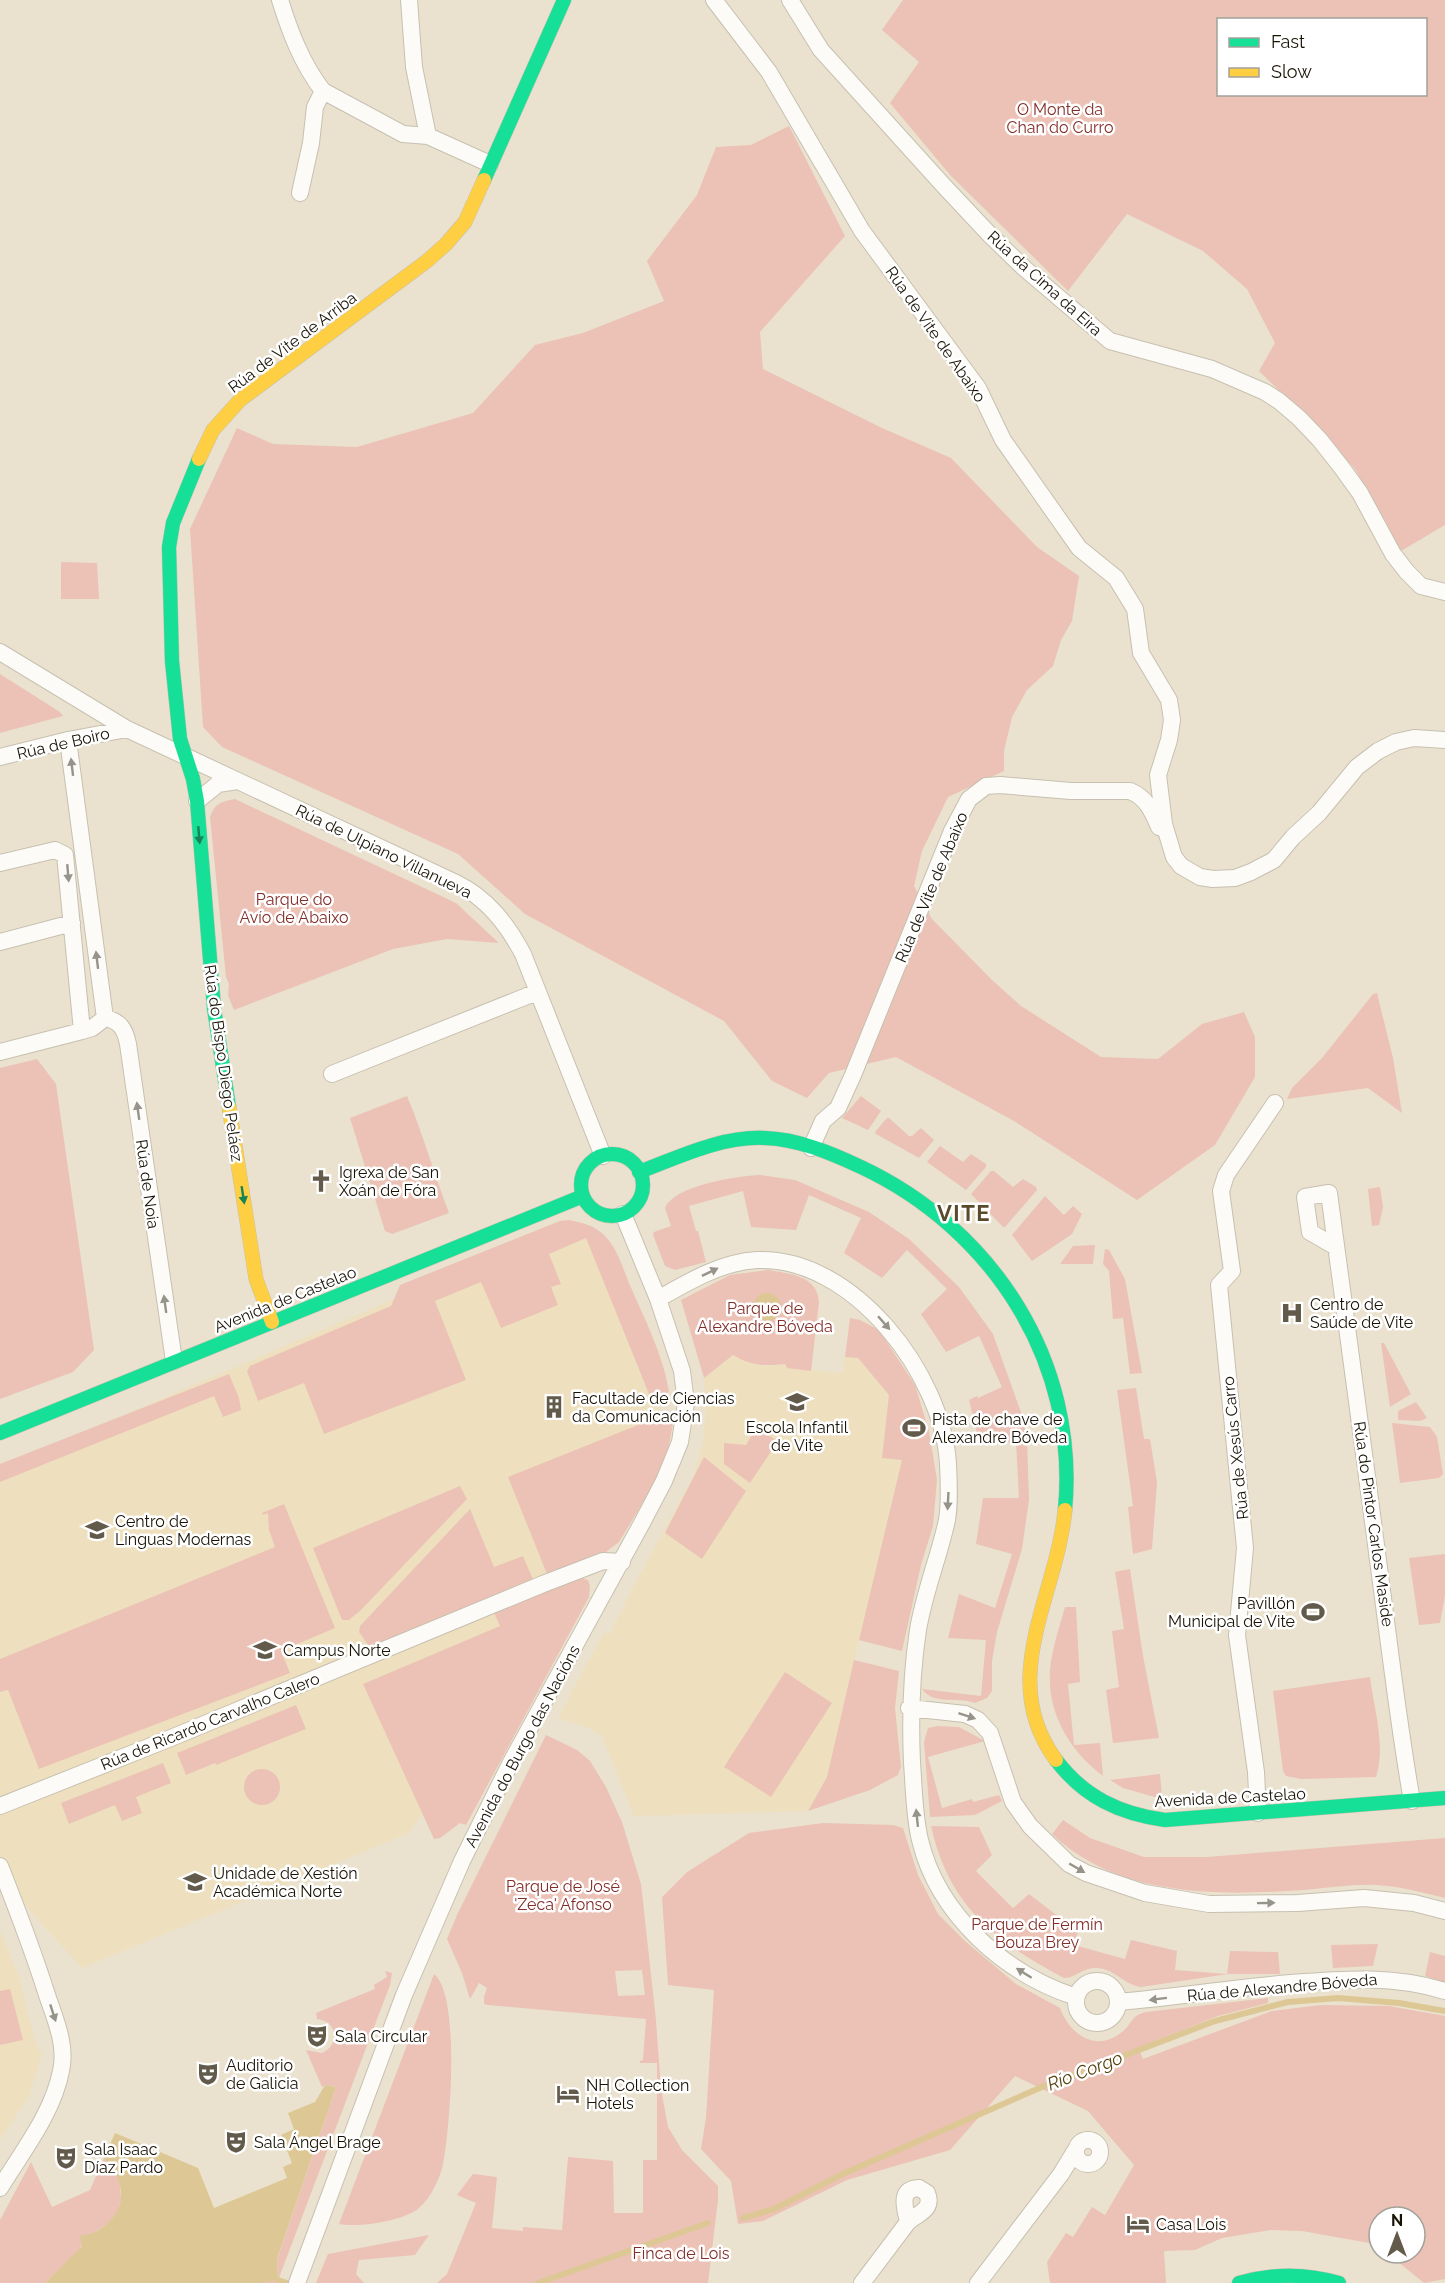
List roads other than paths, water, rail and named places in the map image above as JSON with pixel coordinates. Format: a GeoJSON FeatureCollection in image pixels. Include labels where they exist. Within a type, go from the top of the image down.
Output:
{"type":"FeatureCollection","features":[{"type":"Feature","properties":{"kind":"street"},"geometry":{"type":"LineString","coordinates":[[280,0],[290,31],[314,79],[323,91],[403,134],[428,136],[490,164]]}},
{"type":"Feature","properties":{"kind":"street"},"geometry":{"type":"LineString","coordinates":[[410,0],[414,67],[428,136]]}},
{"type":"Feature","properties":{"kind":"street","name":"Rúa de Vite de Arriba"},"geometry":{"type":"LineString","coordinates":[[186,757],[180,739],[171,661],[169,548],[173,523],[204,447],[213,430],[240,400],[427,261],[465,222],[564,0]]}},
{"type":"Feature","properties":{"kind":"street","name":"Rúa de Vite de Abaixo"},"geometry":{"type":"LineString","coordinates":[[714,0],[769,72],[862,231],[978,388],[1003,440],[1079,548],[1116,578],[1135,609],[1141,653],[1169,699],[1172,720],[1169,740],[1158,775],[1164,824],[1174,857],[1189,872],[1213,879],[1235,878],[1274,860],[1293,837],[1319,813],[1357,767],[1378,751],[1396,742],[1414,738],[1445,740]]}},
{"type":"Feature","properties":{"kind":"street","name":"Rúa da Cima da Eira"},"geometry":{"type":"LineString","coordinates":[[790,0],[828,58],[959,203],[1024,268],[1110,341],[1212,369],[1265,392],[1279,401],[1320,440],[1342,468],[1360,493],[1393,554],[1407,572],[1422,586],[1445,592]]}},
{"type":"Feature","properties":{"kind":"street"},"geometry":{"type":"LineString","coordinates":[[300,193],[315,106],[323,91]]}},
{"type":"Feature","properties":{"kind":"street","name":"Rúa de Ulpiano Villanueva"},"geometry":{"type":"LineString","coordinates":[[0,652],[127,729],[468,889],[494,911],[506,925],[523,954],[603,1156]]}},
{"type":"Feature","properties":{"kind":"street","name":"Rúa de Boiro"},"geometry":{"type":"LineString","coordinates":[[0,758],[68,740],[127,729]]}},
{"type":"Feature","properties":{"kind":"street"},"geometry":{"type":"LineString","coordinates":[[0,1052],[92,1028],[105,1018],[68,740]]}},
{"type":"Feature","properties":{"kind":"street","name":"Rúa do Bispo Diego Peláez"},"geometry":{"type":"LineString","coordinates":[[186,757],[197,801],[214,1008],[256,1279],[272,1322]]}},
{"type":"Feature","properties":{"kind":"street"},"geometry":{"type":"LineString","coordinates":[[197,801],[218,784],[237,781]]}},
{"type":"Feature","properties":{"kind":"street","name":"Rúa de Vite de Abaixo"},"geometry":{"type":"LineString","coordinates":[[811,1148],[823,1121],[838,1108],[868,1041],[952,831],[969,799],[977,792],[986,786],[1000,785],[1083,791],[1130,791],[1138,795],[1151,808],[1162,836],[1168,837]]}},
{"type":"Feature","properties":{"kind":"street"},"geometry":{"type":"LineString","coordinates":[[0,863],[56,850],[65,855],[82,1031]]}},
{"type":"Feature","properties":{"kind":"street"},"geometry":{"type":"LineString","coordinates":[[0,942],[72,923]]}},
{"type":"Feature","properties":{"kind":"street"},"geometry":{"type":"LineString","coordinates":[[332,1074],[537,992]]}},
{"type":"Feature","properties":{"kind":"street","name":"Rúa de Noia"},"geometry":{"type":"LineString","coordinates":[[105,1018],[120,1023],[127,1038],[174,1361]]}},
{"type":"Feature","properties":{"kind":"street","name":"Rúa de Xesús Carro"},"geometry":{"type":"LineString","coordinates":[[1258,1813],[1256,1772],[1237,1635],[1245,1548],[1219,1285],[1232,1271],[1221,1191],[1226,1174],[1275,1103]]}},
{"type":"Feature","properties":{"kind":"street","name":"Avenida de Castelao"},"geometry":{"type":"LineString","coordinates":[[639,1172],[707,1147],[737,1140],[771,1139],[811,1148],[860,1165],[915,1196],[957,1229],[1002,1279],[1038,1344],[1047,1367],[1060,1414],[1066,1454],[1066,1488],[1059,1549],[1032,1643],[1029,1677],[1032,1710],[1045,1743],[1056,1761],[1088,1793],[1113,1808],[1132,1815],[1166,1820],[1445,1798]]}},
{"type":"Feature","properties":{"kind":"street"},"geometry":{"type":"LineString","coordinates":[[611,1155],[628,1159],[639,1172],[642,1191],[639,1201],[624,1214],[610,1216],[596,1212],[590,1208],[583,1196],[582,1176],[594,1160],[603,1156],[611,1155]]}},
{"type":"Feature","properties":{"kind":"street","name":"Avenida de Castelao"},"geometry":{"type":"LineString","coordinates":[[0,1433],[583,1196]]}},
{"type":"Feature","properties":{"kind":"street","name":"Avenida do Burgo das Nacións"},"geometry":{"type":"LineString","coordinates":[[298,2282],[404,1995],[453,1880],[504,1774],[622,1562],[664,1481],[680,1442],[686,1394],[682,1371],[658,1299],[624,1214]]}},
{"type":"Feature","properties":{"kind":"street","name":"Rúa do Pintor Carlos Maside"},"geometry":{"type":"LineString","coordinates":[[1336,1247],[1412,1801]]}},
{"type":"Feature","properties":{"kind":"street"},"geometry":{"type":"LineString","coordinates":[[658,1299],[719,1268],[756,1260],[775,1260],[794,1264],[816,1273],[843,1289],[874,1312],[904,1346],[924,1379],[941,1421],[948,1461],[949,1489],[947,1520],[919,1627],[909,1708],[918,1831],[928,1863],[939,1887],[962,1921],[1002,1958],[1046,1986],[1076,1997]]}},
{"type":"Feature","properties":{"kind":"street","name":"Rúa de Ricardo Carvalho Calero"},"geometry":{"type":"LineString","coordinates":[[0,1806],[187,1732],[553,1580],[603,1561],[622,1562]]}},
{"type":"Feature","properties":{"kind":"street"},"geometry":{"type":"LineString","coordinates":[[909,1708],[965,1714],[978,1720],[990,1732],[1013,1802],[1030,1826],[1069,1864],[1086,1873],[1145,1893],[1209,1904],[1298,1903],[1364,1898],[1413,1903],[1445,1911]]}},
{"type":"Feature","properties":{"kind":"street"},"geometry":{"type":"LineString","coordinates":[[0,1866],[40,1974],[63,2052],[60,2077],[49,2105],[0,2188]]}},
{"type":"Feature","properties":{"kind":"street","name":"Rúa de Alexandre Bóveda"},"geometry":{"type":"LineString","coordinates":[[1118,2002],[1271,1985],[1365,1978],[1417,1983],[1445,1991]]}},
{"type":"Feature","properties":{"kind":"street"},"geometry":{"type":"LineString","coordinates":[[1090,1982],[1103,1982],[1112,1987],[1118,2002],[1109,2019],[1092,2022],[1079,2012],[1076,1997],[1081,1988],[1090,1982]]}},
{"type":"Feature","properties":{"kind":"street"},"geometry":{"type":"LineString","coordinates":[[978,2283],[1061,2174],[1080,2157]]}},
{"type":"Feature","properties":{"kind":"street"},"geometry":{"type":"LineString","coordinates":[[862,2283],[908,2222]]}},
{"type":"Feature","properties":{"kind":"street"},"geometry":{"type":"LineString","coordinates":[[1239,2283],[1256,2278],[1292,2274],[1339,2283]]}},
{"type":"Feature","properties":{"kind":"waterway","name":"Río Corgo"},"geometry":{"type":"LineString","coordinates":[[743,2218],[774,2209],[845,2173],[1042,2087],[1215,2021],[1288,2002],[1338,1998],[1399,2003],[1445,2011]]}},
{"type":"Feature","properties":{"kind":"waterway","name":"Río Corgo"},"geometry":{"type":"LineString","coordinates":[[538,2283],[708,2223]]}},
{"type":"Feature","properties":{"kind":"waterway","name":"Río Corgo"},"geometry":{"type":"LineString","coordinates":[[278,2280],[287,2283]]}},
{"type":"Feature","properties":{"kind":"place","name":"Igrexa de San Xoán de Fóra"},"geometry":{"type":"Point","coordinates":[321,1181]}},
{"type":"Feature","properties":{"kind":"place","name":"Centro de Saúde de Vite"},"geometry":{"type":"Point","coordinates":[1292,1313]}},
{"type":"Feature","properties":{"kind":"place","name":"Escola Infantil de Vite"},"geometry":{"type":"Point","coordinates":[797,1402]}},
{"type":"Feature","properties":{"kind":"place","name":"Facultade de Ciencias da Comunicación"},"geometry":{"type":"Point","coordinates":[554,1407]}},
{"type":"Feature","properties":{"kind":"place","name":"Pista de chave de Alexandre Bóveda"},"geometry":{"type":"Point","coordinates":[914,1428]}},
{"type":"Feature","properties":{"kind":"place","name":"Centro de Linguas Modernas"},"geometry":{"type":"Point","coordinates":[97,1530]}},
{"type":"Feature","properties":{"kind":"place","name":"Pavillón Municipal de Vite"},"geometry":{"type":"Point","coordinates":[1313,1612]}},
{"type":"Feature","properties":{"kind":"place","name":"Campus Norte"},"geometry":{"type":"Point","coordinates":[265,1650]}},
{"type":"Feature","properties":{"kind":"place","name":"Unidade de Xestión Académica Norte"},"geometry":{"type":"Point","coordinates":[195,1882]}},
{"type":"Feature","properties":{"kind":"place","name":"Sala Circular"},"geometry":{"type":"Point","coordinates":[317,2036]}},
{"type":"Feature","properties":{"kind":"place","name":"Auditorio de Galicia"},"geometry":{"type":"Point","coordinates":[208,2074]}},
{"type":"Feature","properties":{"kind":"place","name":"NH Collection Hotels"},"geometry":{"type":"Point","coordinates":[568,2094]}},
{"type":"Feature","properties":{"kind":"place","name":"Sala Ángel Brage"},"geometry":{"type":"Point","coordinates":[236,2142]}},
{"type":"Feature","properties":{"kind":"place","name":"Sala Isaac Díaz Pardo"},"geometry":{"type":"Point","coordinates":[66,2158]}},
{"type":"Feature","properties":{"kind":"place","name":"Casa Lois"},"geometry":{"type":"Point","coordinates":[1138,2224]}},
{"type":"Feature","properties":{"kind":"district","name":"VITE"},"geometry":{"type":"Point","coordinates":[964,1213]}},
{"type":"Feature","properties":{"kind":"park label","name":"O Monte da Chan do Curro"},"geometry":{"type":"Point","coordinates":[1060,118]}},
{"type":"Feature","properties":{"kind":"park label","name":"Parque do Avío de Abaixo"},"geometry":{"type":"Point","coordinates":[294,908]}},
{"type":"Feature","properties":{"kind":"park label","name":"Parque de Alexandre Bóveda"},"geometry":{"type":"Point","coordinates":[765,1317]}},
{"type":"Feature","properties":{"kind":"park label","name":"Parque de José 'Zeca' Afonso"},"geometry":{"type":"Point","coordinates":[563,1895]}},
{"type":"Feature","properties":{"kind":"park label","name":"Parque de Fermín Bouza Brey"},"geometry":{"type":"Point","coordinates":[1037,1933]}},
{"type":"Feature","properties":{"kind":"park label","name":"Finca de Lois"},"geometry":{"type":"Point","coordinates":[681,2253]}}]}
